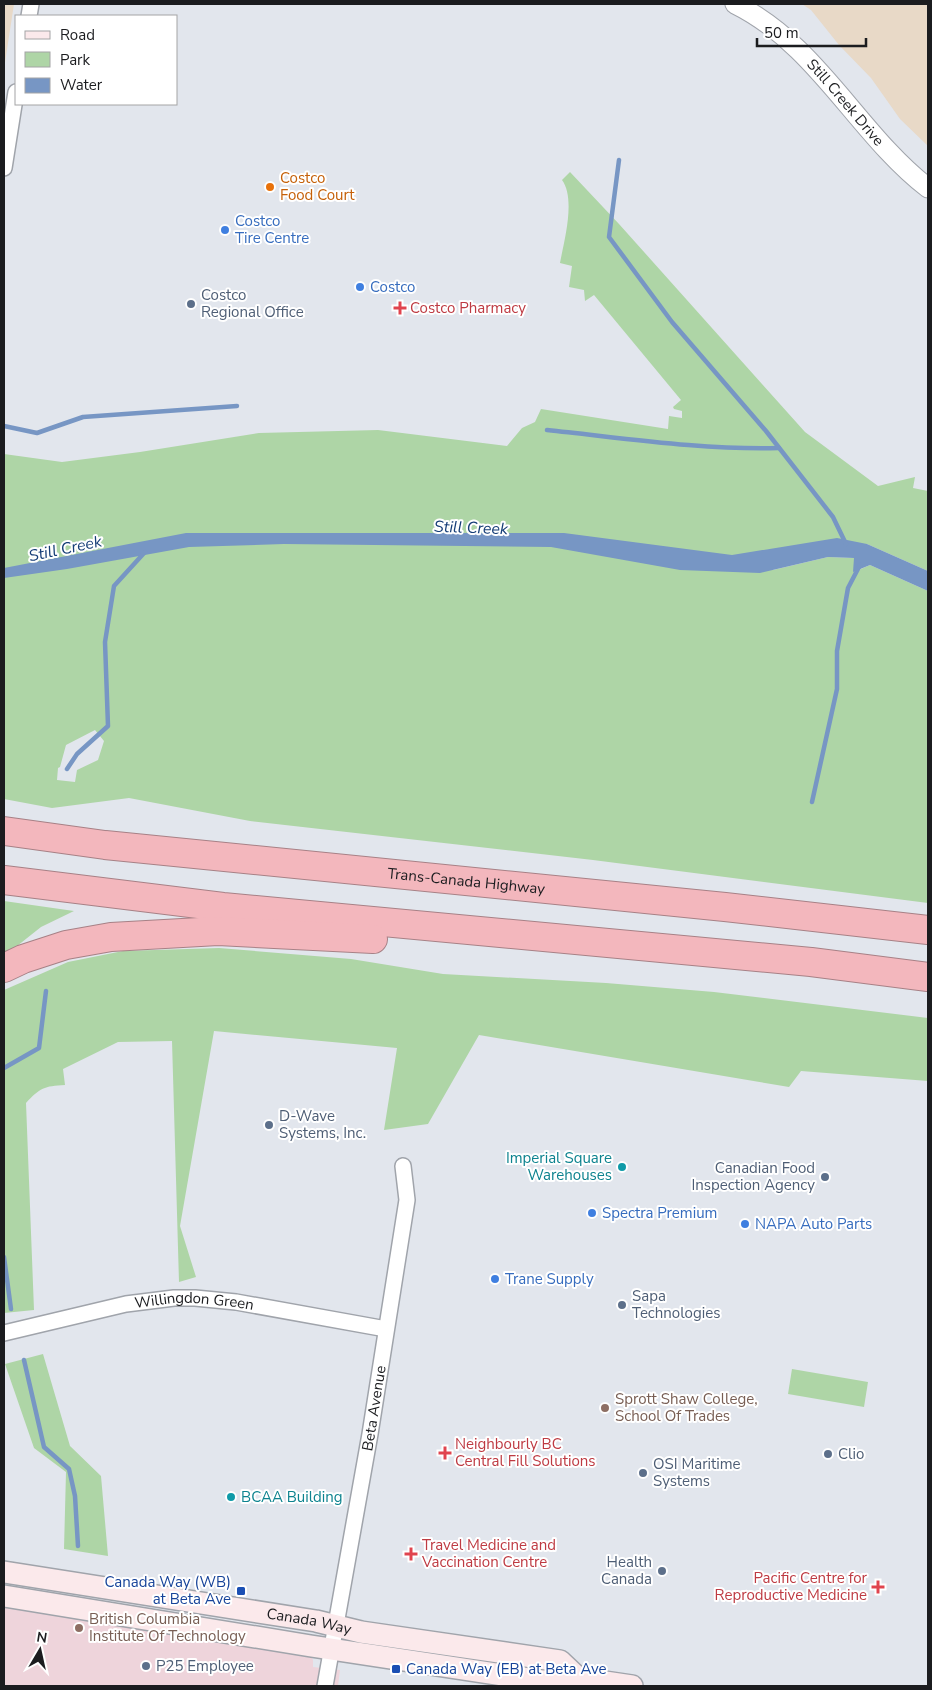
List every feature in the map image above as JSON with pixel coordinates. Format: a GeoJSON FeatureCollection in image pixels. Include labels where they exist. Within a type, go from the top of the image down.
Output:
{"type":"FeatureCollection","features":[{"type":"Feature","properties":{"kind":"highway"},"geometry":{"type":"LineString","coordinates":[[4,818],[105,845]]}},
{"type":"Feature","properties":{"kind":"highway","name":"Trans-Canada Highway"},"geometry":{"type":"LineString","coordinates":[[4,831],[105,845],[724,907],[928,930]]}},
{"type":"Feature","properties":{"kind":"highway"},"geometry":{"type":"LineString","coordinates":[[4,880],[223,907],[811,962],[928,977]]}},
{"type":"Feature","properties":{"kind":"highway"},"geometry":{"type":"LineString","coordinates":[[4,968],[23,959],[66,946],[111,937],[218,931],[410,941],[562,940]]}},
{"type":"Feature","properties":{"kind":"main road","name":"Canada Way"},"geometry":{"type":"LineString","coordinates":[[4,1572],[316,1621],[362,1632],[560,1661],[577,1682]]}},
{"type":"Feature","properties":{"kind":"main road","name":"Canada Way"},"geometry":{"type":"LineString","coordinates":[[4,1596],[556,1683],[577,1682],[632,1686]]}},
{"type":"Feature","properties":{"kind":"street","name":"Still Creek Drive"},"geometry":{"type":"LineString","coordinates":[[735,4],[768,25],[811,61],[890,154],[928,188]]}},
{"type":"Feature","properties":{"kind":"street"},"geometry":{"type":"LineString","coordinates":[[4,168],[15,98]]}},
{"type":"Feature","properties":{"kind":"street","name":"Beta Avenue"},"geometry":{"type":"LineString","coordinates":[[325,1686],[408,1200],[404,1166]]}},
{"type":"Feature","properties":{"kind":"street","name":"Willingdon Green"},"geometry":{"type":"LineString","coordinates":[[4,1333],[126,1304],[174,1298],[236,1302],[386,1328]]}},
{"type":"Feature","properties":{"kind":"shaded area"},"geometry":{"type":"Polygon","coordinates":[[[4,4],[14,4],[4,69],[4,4]]]}},
{"type":"Feature","properties":{"kind":"shaded area"},"geometry":{"type":"Polygon","coordinates":[[[802,4],[928,4],[928,146],[900,119],[871,78],[839,45],[811,10],[802,4]]]}},
{"type":"Feature","properties":{"kind":"shaded area","name":"British Columbia Institute Of Technology"},"geometry":{"type":"Polygon","coordinates":[[[4,1604],[310,1654],[313,1660],[313,1667],[340,1670],[338,1686],[4,1686],[4,1604]]]}},
{"type":"Feature","properties":{"kind":"green space"},"geometry":{"type":"Polygon","coordinates":[[[570,172],[805,432],[878,486],[915,477],[913,488],[928,491],[928,571],[867,544],[766,550],[773,570],[828,557],[855,558],[854,572],[870,565],[928,591],[928,903],[593,860],[250,821],[129,798],[52,808],[4,799],[4,454],[62,462],[259,433],[378,430],[507,446],[522,428],[535,422],[541,409],[668,429],[669,416],[682,418],[682,411],[673,407],[681,400],[594,295],[585,301],[584,290],[569,287],[572,266],[560,263],[569,209],[566,188],[562,180],[570,172]],[[95,730],[66,745],[60,767],[58,768],[57,780],[75,782],[77,770],[98,760],[104,741],[95,730]]]}},
{"type":"Feature","properties":{"kind":"green space"},"geometry":{"type":"Polygon","coordinates":[[[4,901],[74,911],[41,927],[4,954],[4,901]]]}},
{"type":"Feature","properties":{"kind":"green space"},"geometry":{"type":"Polygon","coordinates":[[[219,948],[351,959],[443,974],[606,983],[714,992],[928,1018],[928,1081],[801,1071],[789,1087],[479,1035],[428,1124],[384,1130],[397,1048],[214,1031],[180,1226],[196,1277],[179,1282],[172,1041],[118,1042],[63,1069],[65,1085],[43,1089],[26,1103],[34,1310],[4,1313],[4,990],[68,962],[123,951],[219,948]]]}},
{"type":"Feature","properties":{"kind":"green space"},"geometry":{"type":"Polygon","coordinates":[[[43,1354],[70,1446],[101,1476],[108,1556],[64,1549],[66,1472],[34,1448],[5,1364],[43,1354]]]}},
{"type":"Feature","properties":{"kind":"green space"},"geometry":{"type":"Polygon","coordinates":[[[792,1369],[868,1382],[864,1407],[788,1394],[792,1369]]]}},
{"type":"Feature","properties":{"kind":"water"},"geometry":{"type":"Polygon","coordinates":[[[186,533],[564,533],[732,555],[837,538],[867,544],[928,571],[928,591],[870,565],[853,572],[854,558],[828,557],[760,573],[680,570],[551,547],[284,544],[189,547],[67,569],[4,578],[4,568],[186,533]]]}},
{"type":"Feature","properties":{"kind":"waterway"},"geometry":{"type":"LineString","coordinates":[[619,160],[609,237],[672,322],[766,431],[833,517],[846,544]]}},
{"type":"Feature","properties":{"kind":"waterway"},"geometry":{"type":"LineString","coordinates":[[4,426],[37,433],[83,417],[237,406]]}},
{"type":"Feature","properties":{"kind":"waterway"},"geometry":{"type":"LineString","coordinates":[[547,430],[692,445],[779,448]]}},
{"type":"Feature","properties":{"kind":"waterway"},"geometry":{"type":"LineString","coordinates":[[67,769],[77,754],[108,726],[105,642],[114,586],[145,552]]}},
{"type":"Feature","properties":{"kind":"waterway"},"geometry":{"type":"LineString","coordinates":[[812,802],[837,689],[837,651],[848,588],[860,565]]}},
{"type":"Feature","properties":{"kind":"waterway"},"geometry":{"type":"LineString","coordinates":[[4,1068],[39,1048],[46,991]]}},
{"type":"Feature","properties":{"kind":"waterway"},"geometry":{"type":"LineString","coordinates":[[4,1257],[11,1309]]}},
{"type":"Feature","properties":{"kind":"waterway"},"geometry":{"type":"LineString","coordinates":[[24,1360],[44,1447],[69,1469],[75,1496],[78,1546]]}},
{"type":"Feature","properties":{"kind":"place","name":"Costco Food Court"},"geometry":{"type":"Point","coordinates":[270,187]}},
{"type":"Feature","properties":{"kind":"place","name":"Costco Tire Centre"},"geometry":{"type":"Point","coordinates":[225,230]}},
{"type":"Feature","properties":{"kind":"place","name":"Costco"},"geometry":{"type":"Point","coordinates":[360,287]}},
{"type":"Feature","properties":{"kind":"place","name":"Costco Regional Office"},"geometry":{"type":"Point","coordinates":[191,304]}},
{"type":"Feature","properties":{"kind":"place","name":"Costco Pharmacy"},"geometry":{"type":"Point","coordinates":[400,308]}},
{"type":"Feature","properties":{"kind":"place","name":"D-Wave Systems, Inc."},"geometry":{"type":"Point","coordinates":[269,1125]}},
{"type":"Feature","properties":{"kind":"place","name":"Imperial Square Warehouses"},"geometry":{"type":"Point","coordinates":[622,1167]}},
{"type":"Feature","properties":{"kind":"place","name":"Canadian Food Inspection Agency"},"geometry":{"type":"Point","coordinates":[825,1177]}},
{"type":"Feature","properties":{"kind":"place","name":"Spectra Premium"},"geometry":{"type":"Point","coordinates":[592,1213]}},
{"type":"Feature","properties":{"kind":"place","name":"NAPA Auto Parts"},"geometry":{"type":"Point","coordinates":[745,1224]}},
{"type":"Feature","properties":{"kind":"place","name":"Trane Supply"},"geometry":{"type":"Point","coordinates":[495,1279]}},
{"type":"Feature","properties":{"kind":"place","name":"Sapa Technologies"},"geometry":{"type":"Point","coordinates":[622,1305]}},
{"type":"Feature","properties":{"kind":"place","name":"Sprott Shaw College, School Of Trades"},"geometry":{"type":"Point","coordinates":[605,1408]}},
{"type":"Feature","properties":{"kind":"place","name":"Neighbourly BC Central Fill Solutions"},"geometry":{"type":"Point","coordinates":[445,1453]}},
{"type":"Feature","properties":{"kind":"place","name":"Clio"},"geometry":{"type":"Point","coordinates":[828,1454]}},
{"type":"Feature","properties":{"kind":"place","name":"OSI Maritime Systems"},"geometry":{"type":"Point","coordinates":[643,1473]}},
{"type":"Feature","properties":{"kind":"place","name":"BCAA Building"},"geometry":{"type":"Point","coordinates":[231,1497]}},
{"type":"Feature","properties":{"kind":"place","name":"Travel Medicine and Vaccination Centre"},"geometry":{"type":"Point","coordinates":[411,1554]}},
{"type":"Feature","properties":{"kind":"place","name":"Health Canada"},"geometry":{"type":"Point","coordinates":[662,1571]}},
{"type":"Feature","properties":{"kind":"place","name":"Pacific Centre for Reproductive Medicine"},"geometry":{"type":"Point","coordinates":[878,1587]}},
{"type":"Feature","properties":{"kind":"place","name":"Canada Way (WB) at Beta Ave"},"geometry":{"type":"Point","coordinates":[241,1591]}},
{"type":"Feature","properties":{"kind":"place","name":"British Columbia Institute Of Technology"},"geometry":{"type":"Point","coordinates":[79,1628]}},
{"type":"Feature","properties":{"kind":"place","name":"P25 Employee"},"geometry":{"type":"Point","coordinates":[146,1666]}},
{"type":"Feature","properties":{"kind":"place","name":"Canada Way (EB) at Beta Ave"},"geometry":{"type":"Point","coordinates":[396,1669]}},
{"type":"Feature","properties":{"kind":"water label","name":"Still Creek"},"geometry":{"type":"Point","coordinates":[471,527]}},
{"type":"Feature","properties":{"kind":"water label","name":"Still Creek"},"geometry":{"type":"Point","coordinates":[65,548]}}]}
